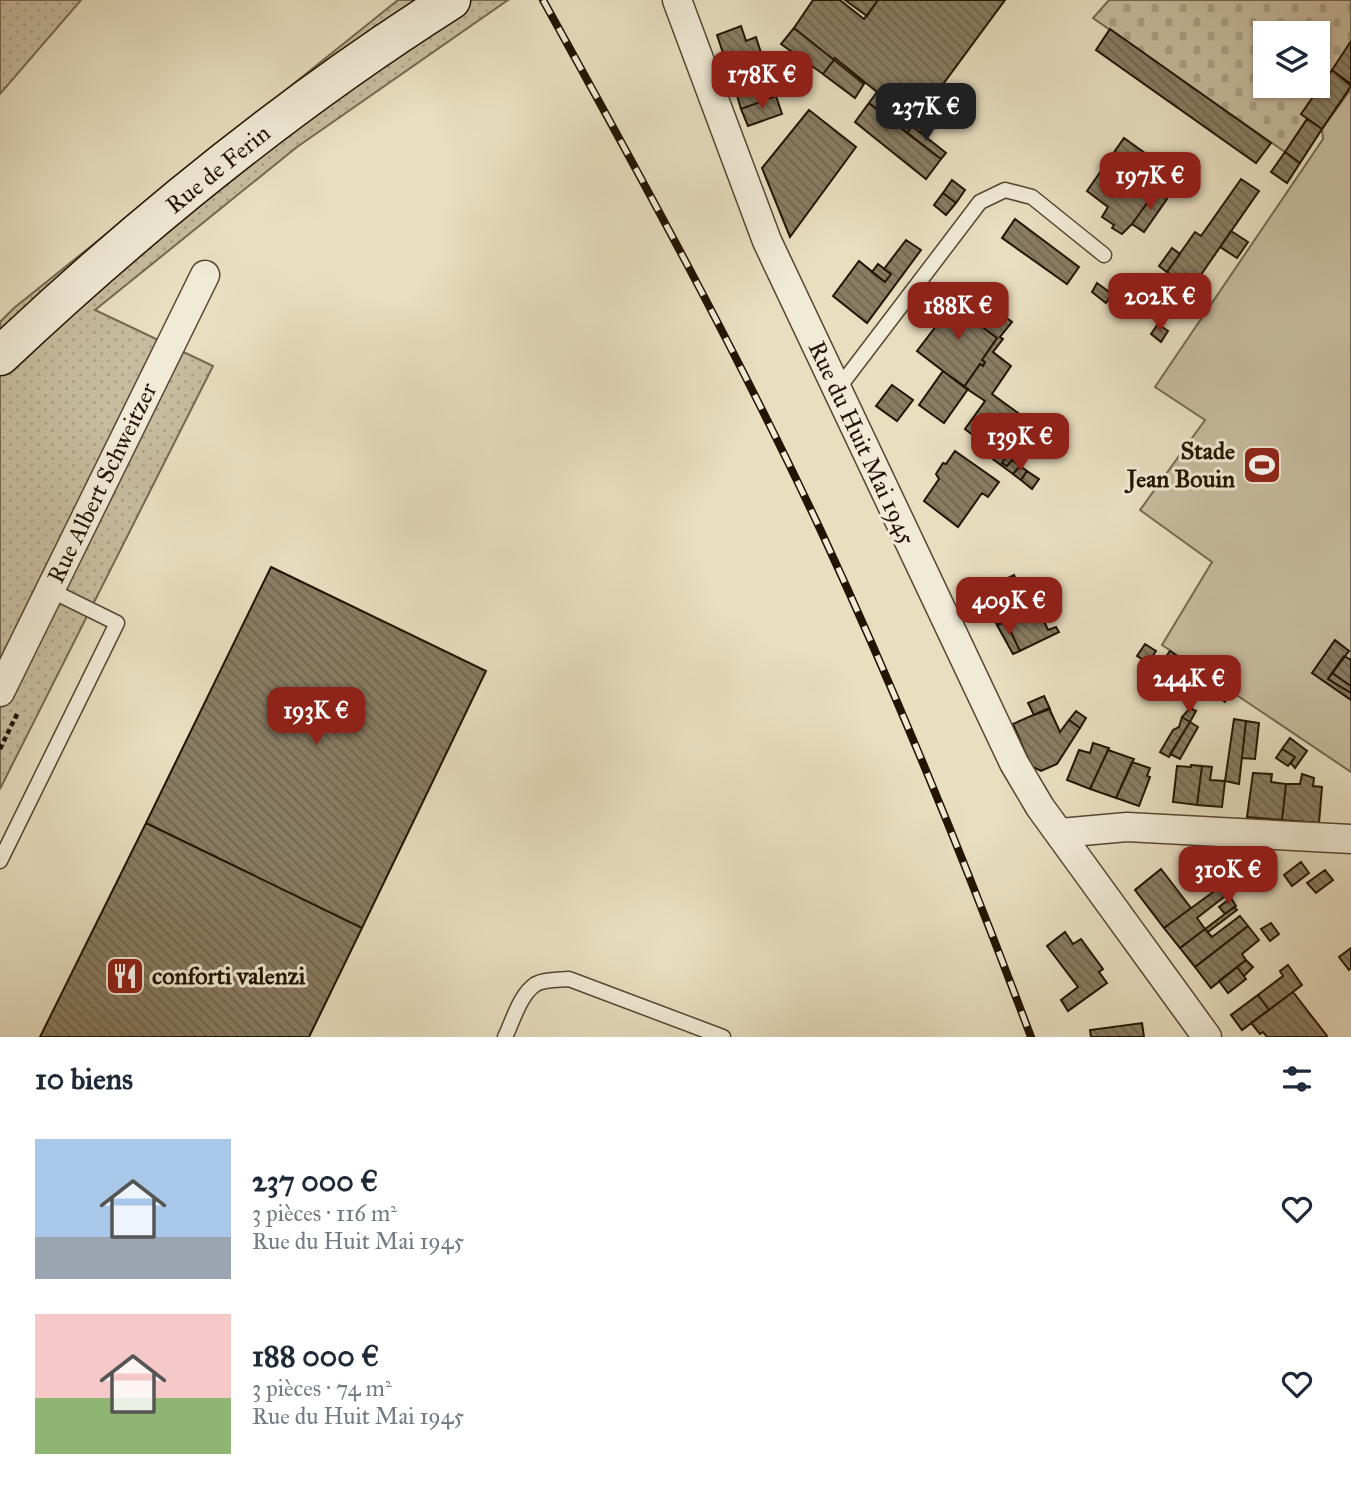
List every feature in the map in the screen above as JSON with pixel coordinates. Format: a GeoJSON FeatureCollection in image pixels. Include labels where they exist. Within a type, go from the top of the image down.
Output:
{"type":"FeatureCollection","features":[{"type":"Feature","properties":{"kind":"street","name":"Rue de Ferin"},"geometry":{"type":"LineString","coordinates":[[0,356],[131,239],[253,140],[319,90],[451,0]]}},
{"type":"Feature","properties":{"kind":"street","name":"Rue du Huit Mai 1945"},"geometry":{"type":"LineString","coordinates":[[677,0],[757,218],[1014,763],[1040,807],[1207,1037]]}},
{"type":"Feature","properties":{"kind":"street","name":"Rue Albert Schweitzer"},"geometry":{"type":"LineString","coordinates":[[0,692],[205,275]]}},
{"type":"Feature","properties":{"kind":"street"},"geometry":{"type":"LineString","coordinates":[[1060,833],[1127,827],[1351,839]]}},
{"type":"Feature","properties":{"kind":"lane"},"geometry":{"type":"LineString","coordinates":[[837,390],[980,202],[1006,190],[1032,197],[1104,255]]}},
{"type":"Feature","properties":{"kind":"lane"},"geometry":{"type":"LineString","coordinates":[[0,861],[117,623],[50,590]]}},
{"type":"Feature","properties":{"kind":"lane"},"geometry":{"type":"LineString","coordinates":[[505,1037],[525,997],[535,985],[545,981],[569,979],[723,1037]]}},
{"type":"Feature","properties":{"kind":"green space"},"geometry":{"type":"Polygon","coordinates":[[[0,0],[81,0],[0,94],[0,0]]]}},
{"type":"Feature","properties":{"kind":"green space"},"geometry":{"type":"Polygon","coordinates":[[[398,0],[508,0],[297,147],[95,310],[213,366],[0,789],[0,322],[398,0]]]}},
{"type":"Feature","properties":{"kind":"green space"},"geometry":{"type":"Polygon","coordinates":[[[1109,0],[1351,0],[1351,86],[1322,129],[1285,152],[1093,18],[1109,0]]]}},
{"type":"Feature","properties":{"kind":"green space","name":"Stade Jean Bouin"},"geometry":{"type":"Polygon","coordinates":[[[1351,89],[1351,772],[1162,645],[1212,562],[1140,510],[1205,420],[1155,387],[1323,139],[1322,129],[1351,89]]]}},
{"type":"Feature","properties":{"kind":"building"},"geometry":{"type":"Polygon","coordinates":[[[813,0],[840,0],[864,19],[878,0],[1005,0],[907,133],[869,103],[877,92],[794,28],[813,0]]]}},
{"type":"Feature","properties":{"kind":"building"},"geometry":{"type":"Polygon","coordinates":[[[845,0],[878,0],[867,16],[845,0]]]}},
{"type":"Feature","properties":{"kind":"building"},"geometry":{"type":"Polygon","coordinates":[[[741,26],[746,41],[756,37],[769,78],[735,89],[717,35],[741,26]]]}},
{"type":"Feature","properties":{"kind":"building"},"geometry":{"type":"Polygon","coordinates":[[[794,28],[834,60],[823,74],[781,44],[794,28]]]}},
{"type":"Feature","properties":{"kind":"building"},"geometry":{"type":"Polygon","coordinates":[[[1110,29],[1271,143],[1256,163],[1096,50],[1110,29]]]}},
{"type":"Feature","properties":{"kind":"building"},"geometry":{"type":"Polygon","coordinates":[[[1351,41],[1351,84],[1332,70],[1351,41]]]}},
{"type":"Feature","properties":{"kind":"building"},"geometry":{"type":"Polygon","coordinates":[[[834,60],[864,84],[855,98],[823,74],[834,60]]]}},
{"type":"Feature","properties":{"kind":"building"},"geometry":{"type":"Polygon","coordinates":[[[1332,70],[1351,86],[1322,129],[1301,114],[1312,98],[1330,98],[1332,70]]]}},
{"type":"Feature","properties":{"kind":"building"},"geometry":{"type":"Polygon","coordinates":[[[769,78],[776,96],[741,109],[735,89],[769,78]]]}},
{"type":"Feature","properties":{"kind":"building"},"geometry":{"type":"Polygon","coordinates":[[[776,96],[782,114],[748,126],[741,109],[776,96]]]}},
{"type":"Feature","properties":{"kind":"building"},"geometry":{"type":"Polygon","coordinates":[[[869,103],[941,159],[926,179],[855,122],[869,103]]]}},
{"type":"Feature","properties":{"kind":"building"},"geometry":{"type":"Polygon","coordinates":[[[809,110],[856,147],[790,237],[762,168],[809,110]]]}},
{"type":"Feature","properties":{"kind":"building"},"geometry":{"type":"Polygon","coordinates":[[[1307,119],[1322,129],[1300,163],[1285,152],[1307,119]]]}},
{"type":"Feature","properties":{"kind":"building"},"geometry":{"type":"Polygon","coordinates":[[[912,126],[946,153],[941,159],[907,133],[912,126]]]}},
{"type":"Feature","properties":{"kind":"building"},"geometry":{"type":"Polygon","coordinates":[[[1124,138],[1170,171],[1122,234],[1102,217],[1108,207],[1087,191],[1124,138]]]}},
{"type":"Feature","properties":{"kind":"building"},"geometry":{"type":"Polygon","coordinates":[[[1285,152],[1300,163],[1287,183],[1271,172],[1285,152]]]}},
{"type":"Feature","properties":{"kind":"building"},"geometry":{"type":"Polygon","coordinates":[[[1241,179],[1259,191],[1191,289],[1167,272],[1195,232],[1201,236],[1241,179]]]}},
{"type":"Feature","properties":{"kind":"building"},"geometry":{"type":"Polygon","coordinates":[[[952,180],[965,190],[956,203],[943,193],[952,180]]]}},
{"type":"Feature","properties":{"kind":"building"},"geometry":{"type":"Polygon","coordinates":[[[1156,191],[1167,199],[1144,232],[1132,224],[1156,191]]]}},
{"type":"Feature","properties":{"kind":"building"},"geometry":{"type":"Polygon","coordinates":[[[943,193],[956,203],[946,215],[934,205],[943,193]]]}},
{"type":"Feature","properties":{"kind":"building"},"geometry":{"type":"Polygon","coordinates":[[[1015,219],[1079,267],[1067,284],[1002,238],[1015,219]]]}},
{"type":"Feature","properties":{"kind":"building"},"geometry":{"type":"Polygon","coordinates":[[[1231,231],[1248,242],[1237,258],[1220,247],[1231,231]]]}},
{"type":"Feature","properties":{"kind":"building"},"geometry":{"type":"Polygon","coordinates":[[[906,240],[921,250],[867,323],[833,296],[859,261],[885,282],[891,274],[884,269],[906,240]]]}},
{"type":"Feature","properties":{"kind":"building"},"geometry":{"type":"Polygon","coordinates":[[[1172,248],[1180,254],[1167,272],[1159,266],[1172,248]]]}},
{"type":"Feature","properties":{"kind":"building"},"geometry":{"type":"Polygon","coordinates":[[[878,264],[891,274],[885,282],[872,272],[878,264]]]}},
{"type":"Feature","properties":{"kind":"building"},"geometry":{"type":"Polygon","coordinates":[[[1097,283],[1112,294],[1106,303],[1092,292],[1097,283]]]}},
{"type":"Feature","properties":{"kind":"building"},"geometry":{"type":"Polygon","coordinates":[[[966,287],[977,296],[965,314],[997,338],[982,360],[985,362],[983,366],[980,364],[964,387],[917,351],[966,287]]]}},
{"type":"Feature","properties":{"kind":"building"},"geometry":{"type":"Polygon","coordinates":[[[977,296],[1012,322],[1000,337],[1003,339],[993,352],[1011,366],[992,394],[1044,432],[1020,466],[1012,460],[1007,466],[1002,463],[1007,456],[980,435],[978,439],[965,429],[985,401],[964,387],[980,364],[983,366],[985,362],[982,360],[997,338],[965,314],[977,296]]]}},
{"type":"Feature","properties":{"kind":"building"},"geometry":{"type":"Polygon","coordinates":[[[1158,324],[1168,331],[1161,342],[1151,334],[1158,324]]]}},
{"type":"Feature","properties":{"kind":"building"},"geometry":{"type":"Polygon","coordinates":[[[943,371],[968,389],[944,423],[919,405],[943,371]]]}},
{"type":"Feature","properties":{"kind":"building"},"geometry":{"type":"Polygon","coordinates":[[[892,385],[913,400],[897,421],[876,406],[892,385]]]}},
{"type":"Feature","properties":{"kind":"building"},"geometry":{"type":"Polygon","coordinates":[[[980,435],[1007,456],[1002,463],[1007,466],[1012,460],[1020,466],[1013,474],[979,449],[983,442],[978,439],[980,435]]]}},
{"type":"Feature","properties":{"kind":"building"},"geometry":{"type":"Polygon","coordinates":[[[955,451],[999,482],[988,497],[982,493],[958,527],[924,501],[939,479],[936,474],[955,451]]]}},
{"type":"Feature","properties":{"kind":"building"},"geometry":{"type":"Polygon","coordinates":[[[1020,466],[1027,471],[1021,480],[1013,474],[1020,466]]]}},
{"type":"Feature","properties":{"kind":"building"},"geometry":{"type":"Polygon","coordinates":[[[1027,471],[1039,479],[1032,489],[1021,480],[1027,471]]]}},
{"type":"Feature","properties":{"kind":"building"},"geometry":{"type":"Polygon","coordinates":[[[271,567],[486,671],[362,928],[146,823],[271,567]]]}},
{"type":"Feature","properties":{"kind":"building"},"geometry":{"type":"Polygon","coordinates":[[[1014,575],[1021,592],[1032,587],[1048,630],[1056,627],[1059,632],[1020,651],[1006,622],[997,625],[982,590],[1014,575]]]}},
{"type":"Feature","properties":{"kind":"building"},"geometry":{"type":"Polygon","coordinates":[[[1006,622],[1020,651],[1013,654],[997,625],[1006,622]]]}},
{"type":"Feature","properties":{"kind":"building"},"geometry":{"type":"Polygon","coordinates":[[[1335,640],[1349,651],[1328,679],[1351,693],[1351,700],[1312,673],[1335,640]]]}},
{"type":"Feature","properties":{"kind":"building"},"geometry":{"type":"Polygon","coordinates":[[[1145,644],[1156,651],[1148,663],[1137,656],[1145,644]]]}},
{"type":"Feature","properties":{"kind":"building"},"geometry":{"type":"Polygon","coordinates":[[[1170,651],[1191,666],[1185,677],[1176,672],[1178,668],[1165,658],[1170,651]]]}},
{"type":"Feature","properties":{"kind":"building"},"geometry":{"type":"Polygon","coordinates":[[[1344,656],[1351,660],[1351,686],[1332,673],[1344,656]]]}},
{"type":"Feature","properties":{"kind":"building"},"geometry":{"type":"Polygon","coordinates":[[[1191,666],[1213,682],[1208,690],[1193,680],[1186,690],[1179,686],[1191,666]]]}},
{"type":"Feature","properties":{"kind":"building"},"geometry":{"type":"Polygon","coordinates":[[[1332,673],[1351,686],[1351,693],[1328,679],[1332,673]]]}},
{"type":"Feature","properties":{"kind":"building"},"geometry":{"type":"Polygon","coordinates":[[[1213,682],[1228,693],[1225,702],[1208,690],[1213,682]]]}},
{"type":"Feature","properties":{"kind":"building"},"geometry":{"type":"Polygon","coordinates":[[[1044,696],[1050,709],[1034,715],[1028,703],[1044,696]]]}},
{"type":"Feature","properties":{"kind":"building"},"geometry":{"type":"Polygon","coordinates":[[[1049,708],[1060,732],[1069,720],[1080,728],[1057,764],[1041,771],[1031,766],[1013,724],[1049,708]]]}},
{"type":"Feature","properties":{"kind":"building"},"geometry":{"type":"Polygon","coordinates":[[[1190,708],[1196,711],[1190,722],[1182,717],[1190,708]]]}},
{"type":"Feature","properties":{"kind":"building"},"geometry":{"type":"Polygon","coordinates":[[[1076,711],[1086,718],[1080,728],[1069,720],[1076,711]]]}},
{"type":"Feature","properties":{"kind":"building"},"geometry":{"type":"Polygon","coordinates":[[[1182,717],[1190,722],[1169,757],[1160,752],[1173,730],[1179,727],[1182,717]]]}},
{"type":"Feature","properties":{"kind":"building"},"geometry":{"type":"Polygon","coordinates":[[[1234,719],[1246,721],[1239,784],[1225,781],[1234,719]]]}},
{"type":"Feature","properties":{"kind":"building"},"geometry":{"type":"Polygon","coordinates":[[[1246,721],[1259,723],[1255,759],[1242,758],[1246,721]]]}},
{"type":"Feature","properties":{"kind":"building"},"geometry":{"type":"Polygon","coordinates":[[[1190,722],[1198,727],[1180,759],[1170,754],[1190,722]]]}},
{"type":"Feature","properties":{"kind":"building"},"geometry":{"type":"Polygon","coordinates":[[[1290,738],[1307,751],[1295,768],[1291,763],[1295,757],[1282,749],[1290,738]]]}},
{"type":"Feature","properties":{"kind":"building"},"geometry":{"type":"Polygon","coordinates":[[[1093,743],[1109,748],[1090,789],[1067,780],[1079,750],[1090,753],[1093,743]]]}},
{"type":"Feature","properties":{"kind":"building"},"geometry":{"type":"Polygon","coordinates":[[[1282,749],[1295,757],[1288,766],[1276,758],[1282,749]]]}},
{"type":"Feature","properties":{"kind":"building"},"geometry":{"type":"Polygon","coordinates":[[[1108,750],[1134,759],[1116,798],[1090,789],[1108,750]]]}},
{"type":"Feature","properties":{"kind":"building"},"geometry":{"type":"Polygon","coordinates":[[[1132,762],[1150,768],[1147,776],[1150,777],[1139,806],[1116,798],[1132,762]]]}},
{"type":"Feature","properties":{"kind":"building"},"geometry":{"type":"Polygon","coordinates":[[[1177,766],[1202,766],[1197,805],[1173,802],[1177,766]]]}},
{"type":"Feature","properties":{"kind":"building"},"geometry":{"type":"Polygon","coordinates":[[[1202,766],[1212,767],[1210,780],[1225,781],[1222,807],[1197,805],[1202,766]]]}},
{"type":"Feature","properties":{"kind":"building"},"geometry":{"type":"Polygon","coordinates":[[[1253,773],[1272,774],[1271,782],[1286,784],[1282,820],[1247,817],[1253,773]]]}},
{"type":"Feature","properties":{"kind":"building"},"geometry":{"type":"Polygon","coordinates":[[[1302,774],[1314,778],[1313,786],[1322,787],[1319,823],[1282,820],[1286,784],[1300,784],[1302,774]]]}},
{"type":"Feature","properties":{"kind":"building"},"geometry":{"type":"Polygon","coordinates":[[[146,823],[362,928],[309,1037],[40,1037],[146,823]]]}},
{"type":"Feature","properties":{"kind":"building"},"geometry":{"type":"Polygon","coordinates":[[[1301,862],[1309,873],[1292,886],[1284,875],[1301,862]]]}},
{"type":"Feature","properties":{"kind":"building"},"geometry":{"type":"Polygon","coordinates":[[[1161,869],[1191,908],[1164,928],[1135,890],[1161,869]]]}},
{"type":"Feature","properties":{"kind":"building"},"geometry":{"type":"Polygon","coordinates":[[[1325,870],[1333,880],[1316,893],[1307,883],[1325,870]]]}},
{"type":"Feature","properties":{"kind":"building"},"geometry":{"type":"Polygon","coordinates":[[[1235,876],[1242,883],[1197,918],[1205,929],[1180,948],[1164,928],[1235,876]]]}},
{"type":"Feature","properties":{"kind":"building"},"geometry":{"type":"Polygon","coordinates":[[[1231,898],[1236,906],[1225,914],[1219,907],[1231,898]]]}},
{"type":"Feature","properties":{"kind":"building"},"geometry":{"type":"Polygon","coordinates":[[[1234,907],[1237,910],[1208,932],[1205,929],[1234,907]]]}},
{"type":"Feature","properties":{"kind":"building"},"geometry":{"type":"Polygon","coordinates":[[[1240,916],[1248,926],[1195,967],[1180,948],[1205,929],[1212,937],[1240,916]]]}},
{"type":"Feature","properties":{"kind":"building"},"geometry":{"type":"Polygon","coordinates":[[[1271,923],[1279,934],[1270,941],[1261,929],[1271,923]]]}},
{"type":"Feature","properties":{"kind":"building"},"geometry":{"type":"Polygon","coordinates":[[[1248,926],[1259,940],[1242,954],[1246,960],[1211,988],[1195,967],[1248,926]]]}},
{"type":"Feature","properties":{"kind":"building"},"geometry":{"type":"Polygon","coordinates":[[[1065,932],[1073,944],[1081,939],[1103,969],[1099,972],[1107,983],[1068,1011],[1061,1000],[1078,987],[1047,946],[1065,932]]]}},
{"type":"Feature","properties":{"kind":"building"},"geometry":{"type":"Polygon","coordinates":[[[1351,948],[1351,968],[1349,970],[1339,957],[1351,948]]]}},
{"type":"Feature","properties":{"kind":"building"},"geometry":{"type":"Polygon","coordinates":[[[1246,960],[1253,967],[1244,976],[1237,967],[1246,960]]]}},
{"type":"Feature","properties":{"kind":"building"},"geometry":{"type":"Polygon","coordinates":[[[1288,965],[1302,985],[1269,1010],[1258,995],[1283,976],[1280,971],[1288,965]]]}},
{"type":"Feature","properties":{"kind":"building"},"geometry":{"type":"Polygon","coordinates":[[[1237,967],[1246,979],[1228,993],[1219,981],[1237,967]]]}},
{"type":"Feature","properties":{"kind":"building"},"geometry":{"type":"Polygon","coordinates":[[[1293,992],[1326,1037],[1267,1037],[1263,1032],[1260,1034],[1251,1023],[1293,992]]]}},
{"type":"Feature","properties":{"kind":"building"},"geometry":{"type":"Polygon","coordinates":[[[1258,995],[1269,1010],[1242,1030],[1231,1015],[1258,995]]]}},
{"type":"Feature","properties":{"kind":"building"},"geometry":{"type":"Polygon","coordinates":[[[1142,1023],[1144,1037],[1091,1037],[1090,1030],[1142,1023]]]}},
{"type":"Feature","properties":{"kind":"railway"},"geometry":{"type":"LineString","coordinates":[[543,0],[651,197],[789,463],[931,782],[1031,1037]]}},
{"type":"Feature","properties":{"kind":"place","name":"Stade Jean Bouin"},"geometry":{"type":"Point","coordinates":[1262,465]}},
{"type":"Feature","properties":{"kind":"place","name":"conforti valenzi"},"geometry":{"type":"Point","coordinates":[125,976]}}]}
